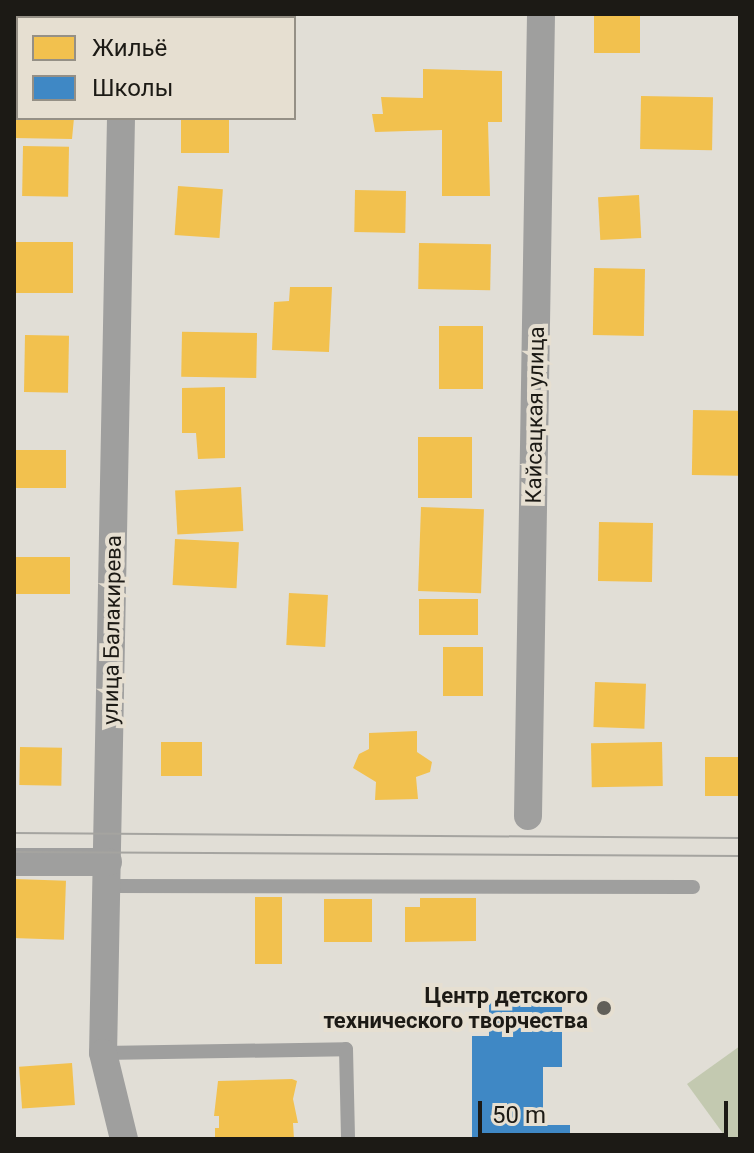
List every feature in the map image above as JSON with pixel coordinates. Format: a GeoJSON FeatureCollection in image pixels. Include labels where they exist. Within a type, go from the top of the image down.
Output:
{"type":"FeatureCollection","features":[{"type":"Feature","properties":{"kind":"street","name":"Кайсацкая улица"},"geometry":{"type":"LineString","coordinates":[[528,816],[541,14]]}},
{"type":"Feature","properties":{"kind":"street","name":"улица Балакирева"},"geometry":{"type":"LineString","coordinates":[[121,120],[103,1053],[124,1139]]}},
{"type":"Feature","properties":{"kind":"street"},"geometry":{"type":"LineString","coordinates":[[14,862],[107,874]]}},
{"type":"Feature","properties":{"kind":"lane"},"geometry":{"type":"LineString","coordinates":[[107,874],[693,887]]}},
{"type":"Feature","properties":{"kind":"lane"},"geometry":{"type":"LineString","coordinates":[[103,1053],[346,1049],[348,1139]]}},
{"type":"Feature","properties":{"kind":"green space"},"geometry":{"type":"Polygon","coordinates":[[[740,1046],[740,1139],[727,1139],[687,1084],[740,1046]]]}},
{"type":"Feature","properties":{"kind":"building: Жильё"},"geometry":{"type":"Polygon","coordinates":[[[183,14],[222,14],[222,16],[183,14]]]}},
{"type":"Feature","properties":{"kind":"building: Жильё"},"geometry":{"type":"Polygon","coordinates":[[[594,14],[640,14],[640,53],[594,53],[594,14]]]}},
{"type":"Feature","properties":{"kind":"building: Жильё"},"geometry":{"type":"Polygon","coordinates":[[[14,25],[16,25],[16,96],[14,25]]]}},
{"type":"Feature","properties":{"kind":"building: Жильё"},"geometry":{"type":"Polygon","coordinates":[[[423,69],[502,71],[502,122],[488,122],[490,196],[442,196],[442,130],[375,132],[372,114],[383,114],[381,97],[423,98],[423,69]]]}},
{"type":"Feature","properties":{"kind":"building: Жильё"},"geometry":{"type":"Polygon","coordinates":[[[641,96],[713,97],[712,150],[640,149],[641,96]]]}},
{"type":"Feature","properties":{"kind":"building: Жильё"},"geometry":{"type":"Polygon","coordinates":[[[14,103],[16,120],[74,120],[72,139],[14,138],[14,103]]]}},
{"type":"Feature","properties":{"kind":"building: Жильё"},"geometry":{"type":"Polygon","coordinates":[[[181,120],[229,120],[229,153],[181,153],[181,120]]]}},
{"type":"Feature","properties":{"kind":"building: Жильё"},"geometry":{"type":"Polygon","coordinates":[[[23,146],[69,147],[68,197],[22,196],[23,146]]]}},
{"type":"Feature","properties":{"kind":"building: Жильё"},"geometry":{"type":"Polygon","coordinates":[[[178,186],[223,189],[219,238],[175,235],[178,186]]]}},
{"type":"Feature","properties":{"kind":"building: Жильё"},"geometry":{"type":"Polygon","coordinates":[[[355,190],[406,191],[405,233],[354,232],[355,190]]]}},
{"type":"Feature","properties":{"kind":"building: Жильё"},"geometry":{"type":"Polygon","coordinates":[[[639,195],[641,238],[600,240],[598,197],[639,195]]]}},
{"type":"Feature","properties":{"kind":"building: Жильё"},"geometry":{"type":"Polygon","coordinates":[[[14,242],[73,242],[73,293],[14,293],[14,242]]]}},
{"type":"Feature","properties":{"kind":"building: Жильё"},"geometry":{"type":"Polygon","coordinates":[[[419,243],[491,244],[490,290],[418,289],[419,243]]]}},
{"type":"Feature","properties":{"kind":"building: Жильё"},"geometry":{"type":"Polygon","coordinates":[[[594,268],[645,269],[644,336],[593,335],[594,268]]]}},
{"type":"Feature","properties":{"kind":"building: Жильё"},"geometry":{"type":"Polygon","coordinates":[[[290,287],[332,287],[329,352],[272,350],[274,302],[289,301],[290,287]]]}},
{"type":"Feature","properties":{"kind":"building: Жильё"},"geometry":{"type":"Polygon","coordinates":[[[439,326],[483,326],[483,389],[439,389],[439,326]]]}},
{"type":"Feature","properties":{"kind":"building: Жильё"},"geometry":{"type":"Polygon","coordinates":[[[182,332],[257,333],[256,378],[181,377],[182,332]]]}},
{"type":"Feature","properties":{"kind":"building: Жильё"},"geometry":{"type":"Polygon","coordinates":[[[25,335],[69,336],[68,393],[24,392],[25,335]]]}},
{"type":"Feature","properties":{"kind":"building: Жильё"},"geometry":{"type":"Polygon","coordinates":[[[225,387],[225,458],[198,459],[196,433],[182,433],[182,388],[225,387]]]}},
{"type":"Feature","properties":{"kind":"building: Жильё"},"geometry":{"type":"Polygon","coordinates":[[[693,410],[740,411],[739,476],[692,475],[693,410]]]}},
{"type":"Feature","properties":{"kind":"building: Жильё"},"geometry":{"type":"Polygon","coordinates":[[[418,437],[472,437],[472,498],[418,498],[418,437]]]}},
{"type":"Feature","properties":{"kind":"building: Жильё"},"geometry":{"type":"Polygon","coordinates":[[[14,450],[66,450],[66,488],[14,488],[14,450]]]}},
{"type":"Feature","properties":{"kind":"building: Жильё"},"geometry":{"type":"Polygon","coordinates":[[[241,487],[243,531],[177,534],[175,490],[241,487]]]}},
{"type":"Feature","properties":{"kind":"building: Жильё"},"geometry":{"type":"Polygon","coordinates":[[[421,507],[484,509],[481,593],[418,591],[421,507]]]}},
{"type":"Feature","properties":{"kind":"building: Жильё"},"geometry":{"type":"Polygon","coordinates":[[[599,522],[653,523],[652,582],[598,581],[599,522]]]}},
{"type":"Feature","properties":{"kind":"building: Жильё"},"geometry":{"type":"Polygon","coordinates":[[[175,539],[239,542],[237,588],[173,585],[175,539]]]}},
{"type":"Feature","properties":{"kind":"building: Жильё"},"geometry":{"type":"Polygon","coordinates":[[[14,557],[70,557],[70,594],[14,594],[14,557]]]}},
{"type":"Feature","properties":{"kind":"building: Жильё"},"geometry":{"type":"Polygon","coordinates":[[[289,593],[328,595],[325,647],[286,645],[289,593]]]}},
{"type":"Feature","properties":{"kind":"building: Жильё"},"geometry":{"type":"Polygon","coordinates":[[[419,599],[478,599],[478,635],[419,635],[419,599]]]}},
{"type":"Feature","properties":{"kind":"building: Жильё"},"geometry":{"type":"Polygon","coordinates":[[[443,647],[483,647],[483,696],[443,696],[443,647]]]}},
{"type":"Feature","properties":{"kind":"building: Жильё"},"geometry":{"type":"Polygon","coordinates":[[[595,682],[646,684],[644,729],[593,727],[595,682]]]}},
{"type":"Feature","properties":{"kind":"building: Жильё"},"geometry":{"type":"Polygon","coordinates":[[[417,731],[417,752],[432,762],[430,772],[416,777],[418,799],[375,800],[376,782],[353,768],[359,754],[369,749],[369,733],[417,731]]]}},
{"type":"Feature","properties":{"kind":"building: Жильё"},"geometry":{"type":"Polygon","coordinates":[[[161,742],[202,742],[202,776],[161,776],[161,742]]]}},
{"type":"Feature","properties":{"kind":"building: Жильё"},"geometry":{"type":"Polygon","coordinates":[[[662,742],[663,786],[592,787],[591,743],[662,742]]]}},
{"type":"Feature","properties":{"kind":"building: Жильё"},"geometry":{"type":"Polygon","coordinates":[[[20,747],[62,748],[61,786],[19,785],[20,747]]]}},
{"type":"Feature","properties":{"kind":"building: Жильё"},"geometry":{"type":"Polygon","coordinates":[[[705,757],[740,757],[740,796],[705,796],[705,757]]]}},
{"type":"Feature","properties":{"kind":"building: Жильё"},"geometry":{"type":"Polygon","coordinates":[[[15,879],[66,881],[64,940],[14,938],[15,879]]]}},
{"type":"Feature","properties":{"kind":"building: Жильё"},"geometry":{"type":"Polygon","coordinates":[[[255,897],[282,897],[282,964],[255,964],[255,897]]]}},
{"type":"Feature","properties":{"kind":"building: Жильё"},"geometry":{"type":"Polygon","coordinates":[[[420,898],[476,898],[476,941],[405,942],[405,907],[420,907],[420,898]]]}},
{"type":"Feature","properties":{"kind":"building: Жильё"},"geometry":{"type":"Polygon","coordinates":[[[324,899],[372,899],[372,942],[324,942],[324,899]]]}},
{"type":"Feature","properties":{"kind":"building: Жильё"},"geometry":{"type":"Polygon","coordinates":[[[72,1063],[75,1105],[22,1109],[19,1067],[72,1063]]]}},
{"type":"Feature","properties":{"kind":"building: Жильё"},"geometry":{"type":"Polygon","coordinates":[[[218,1081],[297,1081],[293,1099],[298,1123],[293,1123],[294,1139],[215,1139],[215,1128],[219,1128],[219,1116],[214,1116],[218,1081]]]}},
{"type":"Feature","properties":{"kind":"building: Школы","name":"Центр детского технического творчества"},"geometry":{"type":"Polygon","coordinates":[[[489,998],[562,998],[562,1067],[543,1067],[543,1125],[570,1125],[570,1139],[472,1139],[472,1036],[489,1036],[489,998]]]}},
{"type":"Feature","properties":{"kind":"tram line"},"geometry":{"type":"LineString","coordinates":[[14,833],[740,838]]}},
{"type":"Feature","properties":{"kind":"tram line"},"geometry":{"type":"LineString","coordinates":[[14,852],[740,856]]}},
{"type":"Feature","properties":{"kind":"place","name":"Центр детского технического творчества"},"geometry":{"type":"Point","coordinates":[604,1008]}}]}
